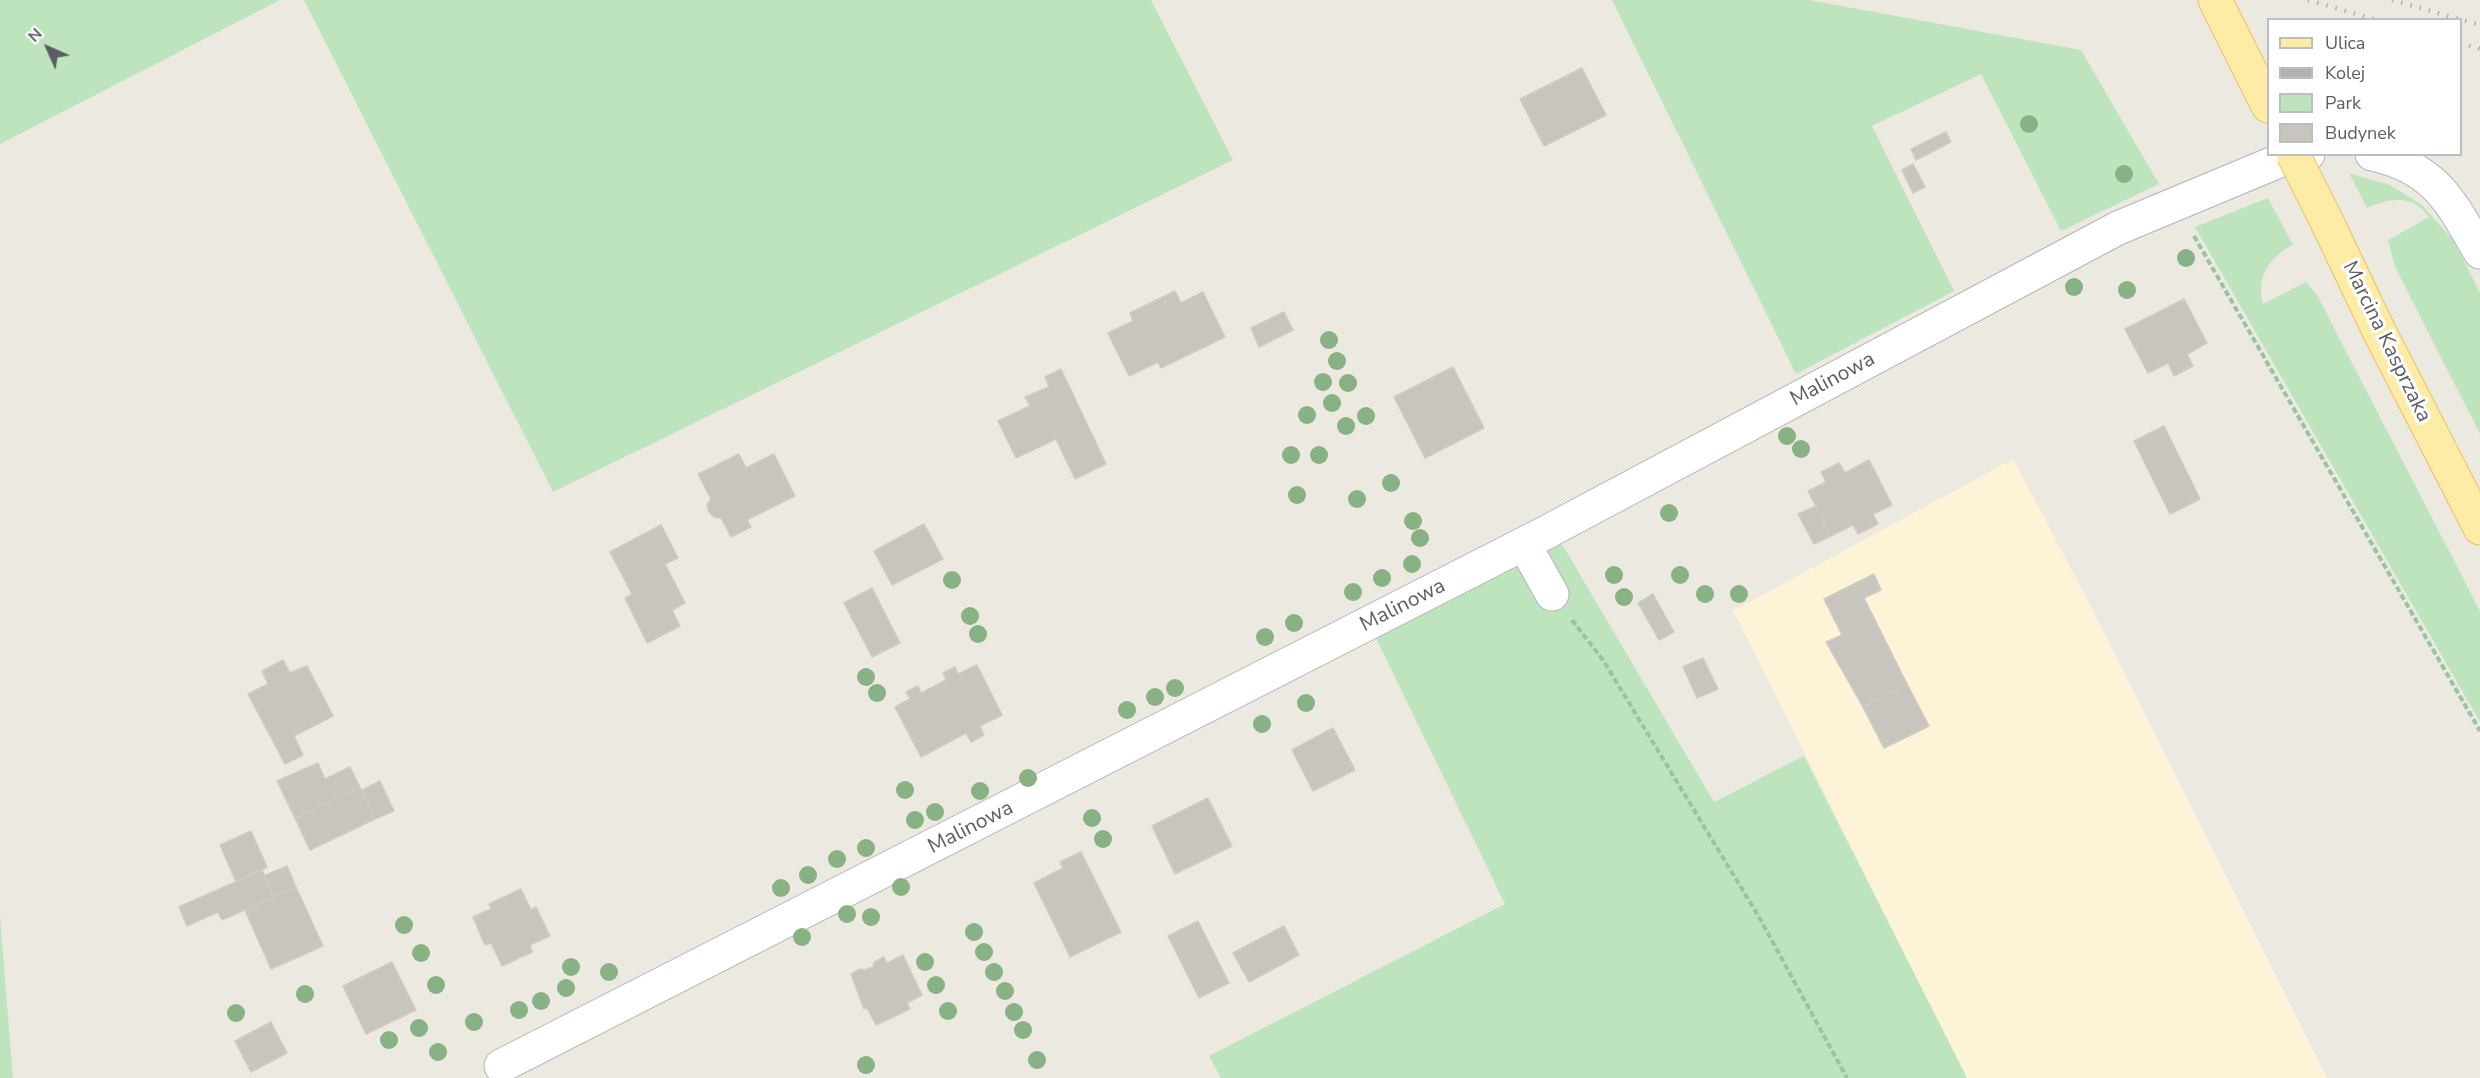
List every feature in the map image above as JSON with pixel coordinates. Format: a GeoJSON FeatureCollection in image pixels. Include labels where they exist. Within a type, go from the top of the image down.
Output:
{"type":"FeatureCollection","features":[{"type":"Feature","properties":{"kind":"main road"},"geometry":{"type":"LineString","coordinates":[[2215,0],[2267,104]]}},
{"type":"Feature","properties":{"kind":"main road","name":"Marcina Kasprzaka"},"geometry":{"type":"LineString","coordinates":[[2294,156],[2377,327],[2480,528]]}},
{"type":"Feature","properties":{"kind":"street","name":"Malinowa"},"geometry":{"type":"LineString","coordinates":[[501,1066],[1524,544],[2118,228],[2286,158],[2297,156]]}},
{"type":"Feature","properties":{"kind":"street"},"geometry":{"type":"LineString","coordinates":[[2378,156],[2411,166],[2435,184],[2453,206],[2480,252]]}},
{"type":"Feature","properties":{"kind":"street"},"geometry":{"type":"LineString","coordinates":[[1524,544],[1552,594]]}},
{"type":"Feature","properties":{"kind":"path"},"geometry":{"type":"LineString","coordinates":[[2192,231],[2480,731]]}},
{"type":"Feature","properties":{"kind":"path"},"geometry":{"type":"LineString","coordinates":[[1552,594],[1603,660],[1621,689],[1759,916],[1847,1078]]}},
{"type":"Feature","properties":{"kind":"shaded area"},"geometry":{"type":"Polygon","coordinates":[[[2013,459],[2084,593],[2327,1078],[1967,1078],[1733,611],[2013,459]]]}},
{"type":"Feature","properties":{"kind":"green space"},"geometry":{"type":"Polygon","coordinates":[[[0,0],[280,0],[0,144],[0,0]]]}},
{"type":"Feature","properties":{"kind":"green space"},"geometry":{"type":"Polygon","coordinates":[[[304,0],[1151,0],[1233,160],[553,492],[304,0]]]}},
{"type":"Feature","properties":{"kind":"green space"},"geometry":{"type":"Polygon","coordinates":[[[1612,0],[1809,0],[2081,50],[2159,184],[2061,231],[1981,74],[1872,126],[1954,291],[1796,374],[1612,0]]]}},
{"type":"Feature","properties":{"kind":"green space"},"geometry":{"type":"Polygon","coordinates":[[[2349,173],[2390,185],[2422,205],[2454,241],[2480,293],[2480,434],[2395,267],[2388,240],[2429,217],[2416,204],[2408,201],[2393,200],[2367,208],[2349,173]]]}},
{"type":"Feature","properties":{"kind":"green space"},"geometry":{"type":"Polygon","coordinates":[[[2268,198],[2293,245],[2277,255],[2266,269],[2261,285],[2263,304],[2306,282],[2317,295],[2480,611],[2480,722],[2195,227],[2268,198]]]}},
{"type":"Feature","properties":{"kind":"green space"},"geometry":{"type":"Polygon","coordinates":[[[1559,539],[1714,802],[1804,756],[1967,1078],[1221,1078],[1209,1056],[1505,904],[1374,634],[1559,539]]]}},
{"type":"Feature","properties":{"kind":"green space"},"geometry":{"type":"Polygon","coordinates":[[[0,912],[1,930],[13,1078],[0,1078],[0,912]]]}},
{"type":"Feature","properties":{"kind":"building"},"geometry":{"type":"Polygon","coordinates":[[[1582,68],[1606,115],[1544,146],[1520,99],[1582,68]]]}},
{"type":"Feature","properties":{"kind":"building"},"geometry":{"type":"Polygon","coordinates":[[[1946,132],[1951,142],[1916,160],[1911,149],[1946,132]]]}},
{"type":"Feature","properties":{"kind":"building"},"geometry":{"type":"Polygon","coordinates":[[[1913,164],[1925,187],[1913,193],[1902,170],[1913,164]]]}},
{"type":"Feature","properties":{"kind":"building"},"geometry":{"type":"Polygon","coordinates":[[[1175,291],[1181,303],[1203,292],[1225,337],[1161,368],[1158,362],[1129,376],[1108,333],[1133,321],[1130,313],[1175,291]]]}},
{"type":"Feature","properties":{"kind":"building"},"geometry":{"type":"Polygon","coordinates":[[[2184,299],[2207,343],[2187,354],[2193,366],[2174,376],[2168,363],[2148,373],[2125,329],[2184,299]]]}},
{"type":"Feature","properties":{"kind":"building"},"geometry":{"type":"Polygon","coordinates":[[[1284,312],[1293,330],[1259,347],[1251,328],[1284,312]]]}},
{"type":"Feature","properties":{"kind":"building"},"geometry":{"type":"Polygon","coordinates":[[[1453,367],[1484,428],[1425,458],[1394,397],[1453,367]]]}},
{"type":"Feature","properties":{"kind":"building"},"geometry":{"type":"Polygon","coordinates":[[[1061,369],[1106,464],[1075,479],[1056,439],[1016,458],[998,421],[1030,406],[1025,397],[1049,387],[1045,377],[1061,369]]]}},
{"type":"Feature","properties":{"kind":"building"},"geometry":{"type":"Polygon","coordinates":[[[2164,426],[2200,499],[2170,514],[2134,441],[2164,426]]]}},
{"type":"Feature","properties":{"kind":"building"},"geometry":{"type":"Polygon","coordinates":[[[739,454],[746,468],[774,454],[795,496],[747,520],[751,527],[731,537],[721,518],[714,517],[709,512],[707,505],[711,499],[698,474],[739,454]]]}},
{"type":"Feature","properties":{"kind":"building"},"geometry":{"type":"Polygon","coordinates":[[[1869,460],[1892,505],[1873,514],[1878,524],[1858,534],[1853,525],[1831,536],[1808,491],[1826,482],[1821,472],[1839,463],[1845,473],[1869,460]]]}},
{"type":"Feature","properties":{"kind":"building"},"geometry":{"type":"Polygon","coordinates":[[[1816,506],[1831,536],[1814,544],[1798,514],[1816,506]]]}},
{"type":"Feature","properties":{"kind":"building"},"geometry":{"type":"Polygon","coordinates":[[[924,524],[943,559],[892,585],[874,551],[924,524]]]}},
{"type":"Feature","properties":{"kind":"building"},"geometry":{"type":"Polygon","coordinates":[[[661,525],[678,558],[665,564],[685,603],[672,610],[680,626],[647,643],[625,598],[632,594],[610,552],[661,525]]]}},
{"type":"Feature","properties":{"kind":"building"},"geometry":{"type":"Polygon","coordinates":[[[1874,574],[1881,590],[1864,598],[1907,684],[1863,707],[1826,642],[1842,635],[1824,599],[1874,574]]]}},
{"type":"Feature","properties":{"kind":"building"},"geometry":{"type":"Polygon","coordinates":[[[872,588],[900,643],[872,657],[844,603],[872,588]]]}},
{"type":"Feature","properties":{"kind":"building"},"geometry":{"type":"Polygon","coordinates":[[[1653,594],[1674,632],[1659,640],[1638,603],[1653,594]]]}},
{"type":"Feature","properties":{"kind":"building"},"geometry":{"type":"Polygon","coordinates":[[[1703,658],[1718,689],[1697,698],[1683,667],[1703,658]]]}},
{"type":"Feature","properties":{"kind":"building"},"geometry":{"type":"Polygon","coordinates":[[[283,660],[290,673],[307,666],[333,716],[294,736],[303,755],[285,764],[248,694],[268,684],[262,671],[283,660]]]}},
{"type":"Feature","properties":{"kind":"building"},"geometry":{"type":"Polygon","coordinates":[[[977,665],[1002,715],[980,726],[984,735],[971,742],[966,733],[921,757],[895,707],[910,699],[906,692],[918,686],[921,693],[946,680],[943,673],[955,667],[958,674],[977,665]]]}},
{"type":"Feature","properties":{"kind":"building"},"geometry":{"type":"Polygon","coordinates":[[[1907,684],[1929,726],[1884,748],[1863,707],[1907,684]]]}},
{"type":"Feature","properties":{"kind":"building"},"geometry":{"type":"Polygon","coordinates":[[[1333,728],[1355,770],[1313,791],[1292,750],[1333,728]]]}},
{"type":"Feature","properties":{"kind":"building"},"geometry":{"type":"Polygon","coordinates":[[[318,763],[325,779],[350,767],[360,787],[295,818],[277,781],[318,763]]]}},
{"type":"Feature","properties":{"kind":"building"},"geometry":{"type":"Polygon","coordinates":[[[380,781],[394,811],[375,819],[362,790],[380,781]]]}},
{"type":"Feature","properties":{"kind":"building"},"geometry":{"type":"Polygon","coordinates":[[[360,787],[375,819],[310,850],[295,818],[360,787]]]}},
{"type":"Feature","properties":{"kind":"building"},"geometry":{"type":"Polygon","coordinates":[[[1208,798],[1232,846],[1175,874],[1152,826],[1208,798]]]}},
{"type":"Feature","properties":{"kind":"building"},"geometry":{"type":"Polygon","coordinates":[[[251,831],[267,867],[236,882],[220,845],[251,831]]]}},
{"type":"Feature","properties":{"kind":"building"},"geometry":{"type":"Polygon","coordinates":[[[1081,852],[1121,932],[1070,957],[1034,883],[1063,868],[1060,862],[1081,852]]]}},
{"type":"Feature","properties":{"kind":"building"},"geometry":{"type":"Polygon","coordinates":[[[287,866],[296,887],[274,897],[264,876],[287,866]]]}},
{"type":"Feature","properties":{"kind":"building"},"geometry":{"type":"Polygon","coordinates":[[[262,870],[274,897],[222,920],[218,912],[187,926],[179,907],[262,870]]]}},
{"type":"Feature","properties":{"kind":"building"},"geometry":{"type":"Polygon","coordinates":[[[296,887],[323,946],[271,969],[245,910],[296,887]]]}},
{"type":"Feature","properties":{"kind":"building"},"geometry":{"type":"Polygon","coordinates":[[[521,889],[531,910],[536,907],[550,936],[530,945],[532,952],[502,966],[491,943],[485,945],[473,917],[491,909],[489,904],[521,889]]]}},
{"type":"Feature","properties":{"kind":"building"},"geometry":{"type":"Polygon","coordinates":[[[1198,921],[1229,983],[1199,998],[1168,936],[1198,921]]]}},
{"type":"Feature","properties":{"kind":"building"},"geometry":{"type":"Polygon","coordinates":[[[1284,926],[1299,955],[1249,982],[1233,953],[1284,926]]]}},
{"type":"Feature","properties":{"kind":"building"},"geometry":{"type":"Polygon","coordinates":[[[903,955],[922,995],[907,1003],[910,1009],[876,1025],[867,1008],[864,1009],[851,974],[860,969],[873,967],[874,962],[884,957],[887,963],[903,955]]]}},
{"type":"Feature","properties":{"kind":"building"},"geometry":{"type":"Polygon","coordinates":[[[392,962],[416,1010],[366,1034],[343,986],[392,962]]]}},
{"type":"Feature","properties":{"kind":"building"},"geometry":{"type":"Polygon","coordinates":[[[271,1022],[287,1053],[251,1072],[235,1041],[271,1022]]]}},
{"type":"Feature","properties":{"kind":"railway"},"geometry":{"type":"LineString","coordinates":[[2308,0],[2370,18]]}},
{"type":"Feature","properties":{"kind":"railway"},"geometry":{"type":"LineString","coordinates":[[2392,0],[2455,18]]}},
{"type":"Feature","properties":{"kind":"railway"},"geometry":{"type":"LineString","coordinates":[[2462,20],[2480,25]]}},
{"type":"Feature","properties":{"kind":"railway"},"geometry":{"type":"LineString","coordinates":[[2462,44],[2480,49]]}}]}
